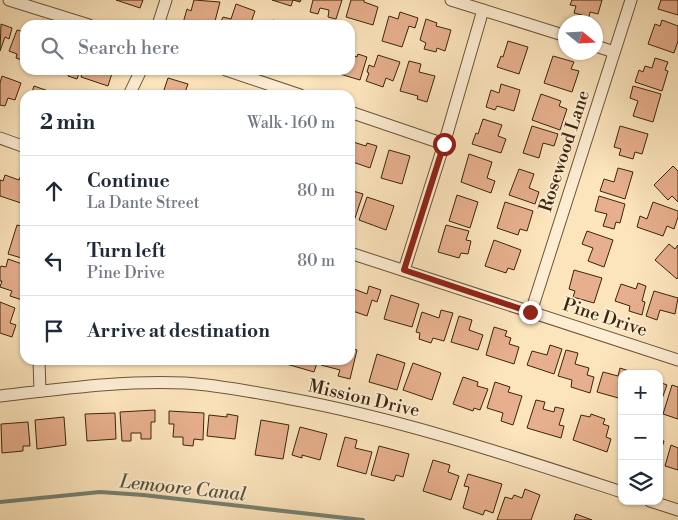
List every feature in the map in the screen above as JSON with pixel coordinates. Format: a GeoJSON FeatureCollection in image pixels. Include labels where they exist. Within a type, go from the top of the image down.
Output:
{"type":"FeatureCollection","features":[{"type":"Feature","properties":{"kind":"street"},"geometry":{"type":"LineString","coordinates":[[9,0],[73,20]]}},
{"type":"Feature","properties":{"kind":"street"},"geometry":{"type":"LineString","coordinates":[[160,20],[166,0]]}},
{"type":"Feature","properties":{"kind":"street"},"geometry":{"type":"LineString","coordinates":[[452,0],[558,33]]}},
{"type":"Feature","properties":{"kind":"street","name":"Rosewood Lane"},"geometry":{"type":"LineString","coordinates":[[530,312],[631,0]]}},
{"type":"Feature","properties":{"kind":"street"},"geometry":{"type":"LineString","coordinates":[[404,270],[444,144],[483,10]]}},
{"type":"Feature","properties":{"kind":"street"},"geometry":{"type":"LineString","coordinates":[[603,48],[614,52]]}},
{"type":"Feature","properties":{"kind":"street"},"geometry":{"type":"LineString","coordinates":[[131,90],[139,75]]}},
{"type":"Feature","properties":{"kind":"street"},"geometry":{"type":"LineString","coordinates":[[241,75],[285,90]]}},
{"type":"Feature","properties":{"kind":"street"},"geometry":{"type":"LineString","coordinates":[[355,114],[444,144]]}},
{"type":"Feature","properties":{"kind":"street"},"geometry":{"type":"LineString","coordinates":[[0,138],[20,144]]}},
{"type":"Feature","properties":{"kind":"street","name":"Pine Drive"},"geometry":{"type":"LineString","coordinates":[[355,255],[678,360]]}},
{"type":"Feature","properties":{"kind":"street"},"geometry":{"type":"LineString","coordinates":[[38,365],[40,391]]}},
{"type":"Feature","properties":{"kind":"street","name":"Mission Drive"},"geometry":{"type":"LineString","coordinates":[[0,396],[128,382],[186,383],[245,390],[329,406],[412,426],[618,491]]}},
{"type":"Feature","properties":{"kind":"street"},"geometry":{"type":"LineString","coordinates":[[662,505],[678,510]]}},
{"type":"Feature","properties":{"kind":"building"},"geometry":{"type":"Polygon","coordinates":[[[116,0],[143,0],[140,8],[116,0]]]}},
{"type":"Feature","properties":{"kind":"building"},"geometry":{"type":"Polygon","coordinates":[[[194,0],[220,2],[215,20],[184,20],[187,9],[191,11],[194,0]]]}},
{"type":"Feature","properties":{"kind":"building"},"geometry":{"type":"Polygon","coordinates":[[[272,0],[293,0],[291,6],[272,0]]]}},
{"type":"Feature","properties":{"kind":"building"},"geometry":{"type":"Polygon","coordinates":[[[313,0],[342,0],[336,19],[328,17],[329,10],[320,8],[318,14],[310,12],[313,0]]]}},
{"type":"Feature","properties":{"kind":"building"},"geometry":{"type":"Polygon","coordinates":[[[351,0],[364,0],[364,2],[378,7],[373,25],[346,17],[351,0]]]}},
{"type":"Feature","properties":{"kind":"building"},"geometry":{"type":"Polygon","coordinates":[[[572,0],[602,0],[598,14],[590,12],[589,15],[582,15],[574,13],[576,6],[570,5],[572,0]]]}},
{"type":"Feature","properties":{"kind":"building"},"geometry":{"type":"Polygon","coordinates":[[[661,0],[678,0],[678,15],[658,9],[661,0]]]}},
{"type":"Feature","properties":{"kind":"building"},"geometry":{"type":"Polygon","coordinates":[[[236,4],[255,11],[252,20],[222,20],[223,17],[231,19],[236,4]]]}},
{"type":"Feature","properties":{"kind":"building"},"geometry":{"type":"Polygon","coordinates":[[[400,12],[418,18],[415,28],[409,26],[402,47],[382,41],[389,16],[398,19],[400,12]]]}},
{"type":"Feature","properties":{"kind":"building"},"geometry":{"type":"Polygon","coordinates":[[[426,19],[437,23],[436,26],[451,30],[445,51],[437,48],[436,52],[424,49],[426,43],[420,40],[426,19]]]}},
{"type":"Feature","properties":{"kind":"building"},"geometry":{"type":"Polygon","coordinates":[[[662,20],[678,26],[678,41],[674,53],[648,44],[655,24],[660,26],[662,20]]]}},
{"type":"Feature","properties":{"kind":"building"},"geometry":{"type":"Polygon","coordinates":[[[1,24],[12,28],[9,39],[5,37],[0,51],[1,24]]]}},
{"type":"Feature","properties":{"kind":"building"},"geometry":{"type":"Polygon","coordinates":[[[17,30],[20,31],[20,59],[16,58],[17,54],[9,51],[17,30]]]}},
{"type":"Feature","properties":{"kind":"building"},"geometry":{"type":"Polygon","coordinates":[[[508,41],[528,47],[519,74],[497,67],[501,56],[503,57],[508,41]]]}},
{"type":"Feature","properties":{"kind":"building"},"geometry":{"type":"Polygon","coordinates":[[[358,54],[367,57],[360,80],[343,75],[355,75],[355,56],[357,57],[358,54]]]}},
{"type":"Feature","properties":{"kind":"building"},"geometry":{"type":"Polygon","coordinates":[[[378,55],[400,62],[393,81],[386,78],[383,87],[366,81],[369,65],[374,67],[378,55]]]}},
{"type":"Feature","properties":{"kind":"building"},"geometry":{"type":"Polygon","coordinates":[[[553,56],[558,57],[558,60],[574,62],[571,69],[579,71],[572,92],[544,83],[553,56]]]}},
{"type":"Feature","properties":{"kind":"building"},"geometry":{"type":"Polygon","coordinates":[[[655,58],[668,62],[665,70],[668,71],[662,91],[635,82],[639,70],[643,72],[645,66],[652,68],[655,58]]]}},
{"type":"Feature","properties":{"kind":"building"},"geometry":{"type":"Polygon","coordinates":[[[409,61],[421,64],[419,72],[435,76],[427,102],[417,99],[418,96],[400,91],[409,61]]]}},
{"type":"Feature","properties":{"kind":"building"},"geometry":{"type":"Polygon","coordinates":[[[68,75],[78,75],[77,79],[68,75]]]}},
{"type":"Feature","properties":{"kind":"building"},"geometry":{"type":"Polygon","coordinates":[[[82,75],[111,75],[108,86],[81,77],[82,75]]]}},
{"type":"Feature","properties":{"kind":"building"},"geometry":{"type":"Polygon","coordinates":[[[2,76],[21,83],[15,100],[8,98],[5,106],[0,105],[0,83],[2,76]]]}},
{"type":"Feature","properties":{"kind":"building"},"geometry":{"type":"Polygon","coordinates":[[[168,78],[188,84],[186,90],[164,90],[168,78]]]}},
{"type":"Feature","properties":{"kind":"building"},"geometry":{"type":"Polygon","coordinates":[[[501,84],[520,90],[514,111],[497,106],[495,110],[486,107],[491,90],[499,93],[501,84]]]}},
{"type":"Feature","properties":{"kind":"building"},"geometry":{"type":"Polygon","coordinates":[[[34,86],[45,90],[33,90],[34,86]]]}},
{"type":"Feature","properties":{"kind":"building"},"geometry":{"type":"Polygon","coordinates":[[[633,86],[661,94],[653,122],[633,116],[638,101],[630,98],[633,86]]]}},
{"type":"Feature","properties":{"kind":"building"},"geometry":{"type":"Polygon","coordinates":[[[541,94],[561,101],[559,106],[567,109],[560,130],[532,120],[541,94]]]}},
{"type":"Feature","properties":{"kind":"building"},"geometry":{"type":"Polygon","coordinates":[[[483,119],[502,125],[498,136],[506,139],[501,153],[472,144],[483,119]]]}},
{"type":"Feature","properties":{"kind":"building"},"geometry":{"type":"Polygon","coordinates":[[[532,126],[558,134],[554,146],[543,143],[539,158],[523,153],[532,126]]]}},
{"type":"Feature","properties":{"kind":"building"},"geometry":{"type":"Polygon","coordinates":[[[620,126],[648,134],[642,154],[635,152],[633,159],[619,155],[621,149],[614,147],[620,126]]]}},
{"type":"Feature","properties":{"kind":"building"},"geometry":{"type":"Polygon","coordinates":[[[355,143],[366,146],[367,143],[377,146],[370,168],[355,163],[355,143]]]}},
{"type":"Feature","properties":{"kind":"building"},"geometry":{"type":"Polygon","coordinates":[[[389,150],[410,156],[402,184],[381,178],[389,150]]]}},
{"type":"Feature","properties":{"kind":"building"},"geometry":{"type":"Polygon","coordinates":[[[469,154],[492,162],[487,178],[495,181],[491,193],[461,182],[469,154]]]}},
{"type":"Feature","properties":{"kind":"building"},"geometry":{"type":"Polygon","coordinates":[[[673,166],[678,171],[678,202],[672,196],[668,200],[654,185],[673,166]]]}},
{"type":"Feature","properties":{"kind":"building"},"geometry":{"type":"Polygon","coordinates":[[[618,168],[633,172],[625,199],[600,191],[604,179],[614,182],[618,168]]]}},
{"type":"Feature","properties":{"kind":"building"},"geometry":{"type":"Polygon","coordinates":[[[519,169],[534,174],[529,188],[539,192],[535,204],[509,195],[519,169]]]}},
{"type":"Feature","properties":{"kind":"building"},"geometry":{"type":"Polygon","coordinates":[[[5,175],[19,180],[20,178],[20,203],[0,196],[0,180],[3,181],[5,175]]]}},
{"type":"Feature","properties":{"kind":"building"},"geometry":{"type":"Polygon","coordinates":[[[355,192],[363,194],[355,218],[355,192]]]}},
{"type":"Feature","properties":{"kind":"building"},"geometry":{"type":"Polygon","coordinates":[[[457,195],[478,202],[470,228],[449,221],[457,195]]]}},
{"type":"Feature","properties":{"kind":"building"},"geometry":{"type":"Polygon","coordinates":[[[599,196],[625,204],[620,223],[616,222],[614,229],[603,226],[607,214],[595,211],[599,196]]]}},
{"type":"Feature","properties":{"kind":"building"},"geometry":{"type":"Polygon","coordinates":[[[367,197],[394,206],[386,230],[359,220],[367,197]]]}},
{"type":"Feature","properties":{"kind":"building"},"geometry":{"type":"Polygon","coordinates":[[[505,202],[533,211],[527,231],[520,229],[518,235],[497,228],[505,202]]]}},
{"type":"Feature","properties":{"kind":"building"},"geometry":{"type":"Polygon","coordinates":[[[653,202],[678,211],[674,229],[667,226],[663,236],[637,227],[640,216],[647,219],[653,202]]]}},
{"type":"Feature","properties":{"kind":"building"},"geometry":{"type":"Polygon","coordinates":[[[17,225],[20,226],[20,258],[8,254],[17,225]]]}},
{"type":"Feature","properties":{"kind":"building"},"geometry":{"type":"Polygon","coordinates":[[[446,225],[469,231],[466,240],[471,241],[468,254],[461,253],[459,258],[438,252],[446,225]]]}},
{"type":"Feature","properties":{"kind":"building"},"geometry":{"type":"Polygon","coordinates":[[[587,231],[613,240],[604,267],[588,261],[593,248],[582,244],[587,231]]]}},
{"type":"Feature","properties":{"kind":"building"},"geometry":{"type":"Polygon","coordinates":[[[494,240],[521,250],[514,270],[508,268],[506,273],[485,266],[494,240]]]}},
{"type":"Feature","properties":{"kind":"building"},"geometry":{"type":"Polygon","coordinates":[[[669,244],[675,249],[678,245],[677,279],[655,260],[669,244]]]}},
{"type":"Feature","properties":{"kind":"building"},"geometry":{"type":"Polygon","coordinates":[[[8,259],[20,263],[20,299],[10,296],[12,291],[0,287],[2,281],[0,281],[0,268],[1,266],[6,267],[8,259]]]}},
{"type":"Feature","properties":{"kind":"building"},"geometry":{"type":"Polygon","coordinates":[[[574,270],[602,278],[594,303],[573,297],[575,291],[569,289],[574,270]]]}},
{"type":"Feature","properties":{"kind":"building"},"geometry":{"type":"Polygon","coordinates":[[[638,283],[646,286],[642,301],[645,302],[642,315],[629,311],[630,306],[615,301],[621,284],[636,289],[638,283]]]}},
{"type":"Feature","properties":{"kind":"building"},"geometry":{"type":"Polygon","coordinates":[[[369,286],[381,290],[377,302],[372,300],[367,316],[355,312],[355,289],[367,294],[369,286]]]}},
{"type":"Feature","properties":{"kind":"building"},"geometry":{"type":"Polygon","coordinates":[[[654,291],[678,298],[675,314],[660,310],[657,320],[646,316],[654,291]]]}},
{"type":"Feature","properties":{"kind":"building"},"geometry":{"type":"Polygon","coordinates":[[[391,295],[419,304],[412,327],[384,319],[391,295]]]}},
{"type":"Feature","properties":{"kind":"building"},"geometry":{"type":"Polygon","coordinates":[[[0,302],[15,308],[10,323],[16,325],[12,337],[0,333],[0,302]]]}},
{"type":"Feature","properties":{"kind":"building"},"geometry":{"type":"Polygon","coordinates":[[[441,310],[453,313],[444,341],[433,338],[431,343],[419,339],[420,333],[416,332],[422,312],[439,318],[441,310]]]}},
{"type":"Feature","properties":{"kind":"building"},"geometry":{"type":"Polygon","coordinates":[[[459,316],[472,320],[469,330],[483,335],[478,350],[451,342],[459,316]]]}},
{"type":"Feature","properties":{"kind":"building"},"geometry":{"type":"Polygon","coordinates":[[[494,327],[507,331],[505,336],[511,338],[509,344],[519,347],[514,364],[486,355],[494,327]]]}},
{"type":"Feature","properties":{"kind":"building"},"geometry":{"type":"Polygon","coordinates":[[[550,345],[562,349],[554,374],[527,365],[532,351],[547,355],[550,345]]]}},
{"type":"Feature","properties":{"kind":"building"},"geometry":{"type":"Polygon","coordinates":[[[566,350],[578,353],[575,364],[589,368],[587,375],[594,377],[590,393],[571,387],[572,380],[558,376],[566,350]]]}},
{"type":"Feature","properties":{"kind":"building"},"geometry":{"type":"Polygon","coordinates":[[[377,354],[405,363],[397,390],[369,382],[377,354]]]}},
{"type":"Feature","properties":{"kind":"building"},"geometry":{"type":"Polygon","coordinates":[[[413,363],[441,373],[432,400],[403,390],[413,363]]]}},
{"type":"Feature","properties":{"kind":"building"},"geometry":{"type":"Polygon","coordinates":[[[290,365],[316,365],[314,372],[290,365]]]}},
{"type":"Feature","properties":{"kind":"building"},"geometry":{"type":"Polygon","coordinates":[[[321,365],[353,365],[350,379],[338,376],[340,370],[321,365]]]}},
{"type":"Feature","properties":{"kind":"building"},"geometry":{"type":"Polygon","coordinates":[[[603,372],[618,376],[618,398],[597,392],[603,372]]]}},
{"type":"Feature","properties":{"kind":"building"},"geometry":{"type":"Polygon","coordinates":[[[463,377],[478,382],[477,386],[488,389],[480,410],[474,408],[473,411],[453,404],[463,377]]]}},
{"type":"Feature","properties":{"kind":"building"},"geometry":{"type":"Polygon","coordinates":[[[495,382],[510,387],[508,392],[522,396],[513,425],[501,421],[503,413],[487,408],[495,382]]]}},
{"type":"Feature","properties":{"kind":"building"},"geometry":{"type":"Polygon","coordinates":[[[663,384],[667,385],[663,396],[663,384]]]}},
{"type":"Feature","properties":{"kind":"building"},"geometry":{"type":"Polygon","coordinates":[[[672,385],[678,387],[678,419],[663,414],[672,385]]]}},
{"type":"Feature","properties":{"kind":"building"},"geometry":{"type":"Polygon","coordinates":[[[536,400],[545,402],[543,409],[554,412],[555,407],[564,409],[559,425],[564,426],[561,438],[527,428],[536,400]]]}},
{"type":"Feature","properties":{"kind":"building"},"geometry":{"type":"Polygon","coordinates":[[[155,410],[155,422],[151,422],[151,439],[141,439],[141,433],[131,433],[131,441],[122,441],[120,412],[155,410]]]}},
{"type":"Feature","properties":{"kind":"building"},"geometry":{"type":"Polygon","coordinates":[[[169,411],[204,413],[203,440],[194,439],[193,446],[183,445],[183,437],[173,437],[174,424],[169,424],[169,411]]]}},
{"type":"Feature","properties":{"kind":"building"},"geometry":{"type":"Polygon","coordinates":[[[115,413],[116,439],[87,441],[85,414],[115,413]]]}},
{"type":"Feature","properties":{"kind":"building"},"geometry":{"type":"Polygon","coordinates":[[[227,414],[238,416],[235,439],[207,436],[209,415],[227,417],[227,414]]]}},
{"type":"Feature","properties":{"kind":"building"},"geometry":{"type":"Polygon","coordinates":[[[591,414],[605,419],[603,424],[609,426],[606,437],[611,439],[607,452],[573,440],[581,415],[590,417],[591,414]]]}},
{"type":"Feature","properties":{"kind":"building"},"geometry":{"type":"Polygon","coordinates":[[[64,417],[66,445],[37,449],[35,420],[64,417]]]}},
{"type":"Feature","properties":{"kind":"building"},"geometry":{"type":"Polygon","coordinates":[[[261,420],[289,425],[283,459],[255,455],[261,420]]]}},
{"type":"Feature","properties":{"kind":"building"},"geometry":{"type":"Polygon","coordinates":[[[28,422],[30,446],[23,446],[23,451],[2,453],[1,424],[28,422]]]}},
{"type":"Feature","properties":{"kind":"building"},"geometry":{"type":"Polygon","coordinates":[[[300,427],[327,434],[320,460],[302,455],[302,458],[292,455],[300,427]]]}},
{"type":"Feature","properties":{"kind":"building"},"geometry":{"type":"Polygon","coordinates":[[[345,437],[357,440],[355,448],[372,452],[366,474],[337,466],[345,437]]]}},
{"type":"Feature","properties":{"kind":"building"},"geometry":{"type":"Polygon","coordinates":[[[671,445],[678,448],[678,470],[665,466],[671,445]]]}},
{"type":"Feature","properties":{"kind":"building"},"geometry":{"type":"Polygon","coordinates":[[[379,446],[409,454],[403,477],[396,475],[394,481],[371,475],[379,446]]]}},
{"type":"Feature","properties":{"kind":"building"},"geometry":{"type":"Polygon","coordinates":[[[433,460],[450,465],[448,472],[459,476],[451,500],[423,491],[433,460]]]}},
{"type":"Feature","properties":{"kind":"building"},"geometry":{"type":"Polygon","coordinates":[[[468,474],[502,484],[493,513],[485,510],[483,515],[463,508],[469,487],[464,486],[468,474]]]}},
{"type":"Feature","properties":{"kind":"building"},"geometry":{"type":"Polygon","coordinates":[[[525,489],[540,495],[531,520],[497,520],[505,497],[512,499],[514,495],[522,498],[525,489]]]}},
{"type":"Feature","properties":{"kind":"building"},"geometry":{"type":"Polygon","coordinates":[[[576,514],[592,520],[574,520],[576,514]]]}},
{"type":"Feature","properties":{"kind":"waterway","name":"Lemoore Canal"},"geometry":{"type":"LineString","coordinates":[[0,502],[100,492],[143,495],[363,520]]}},
{"type":"Feature","properties":{"kind":"route"},"geometry":{"type":"LineString","coordinates":[[444,144],[404,270],[530,312]]}}]}
